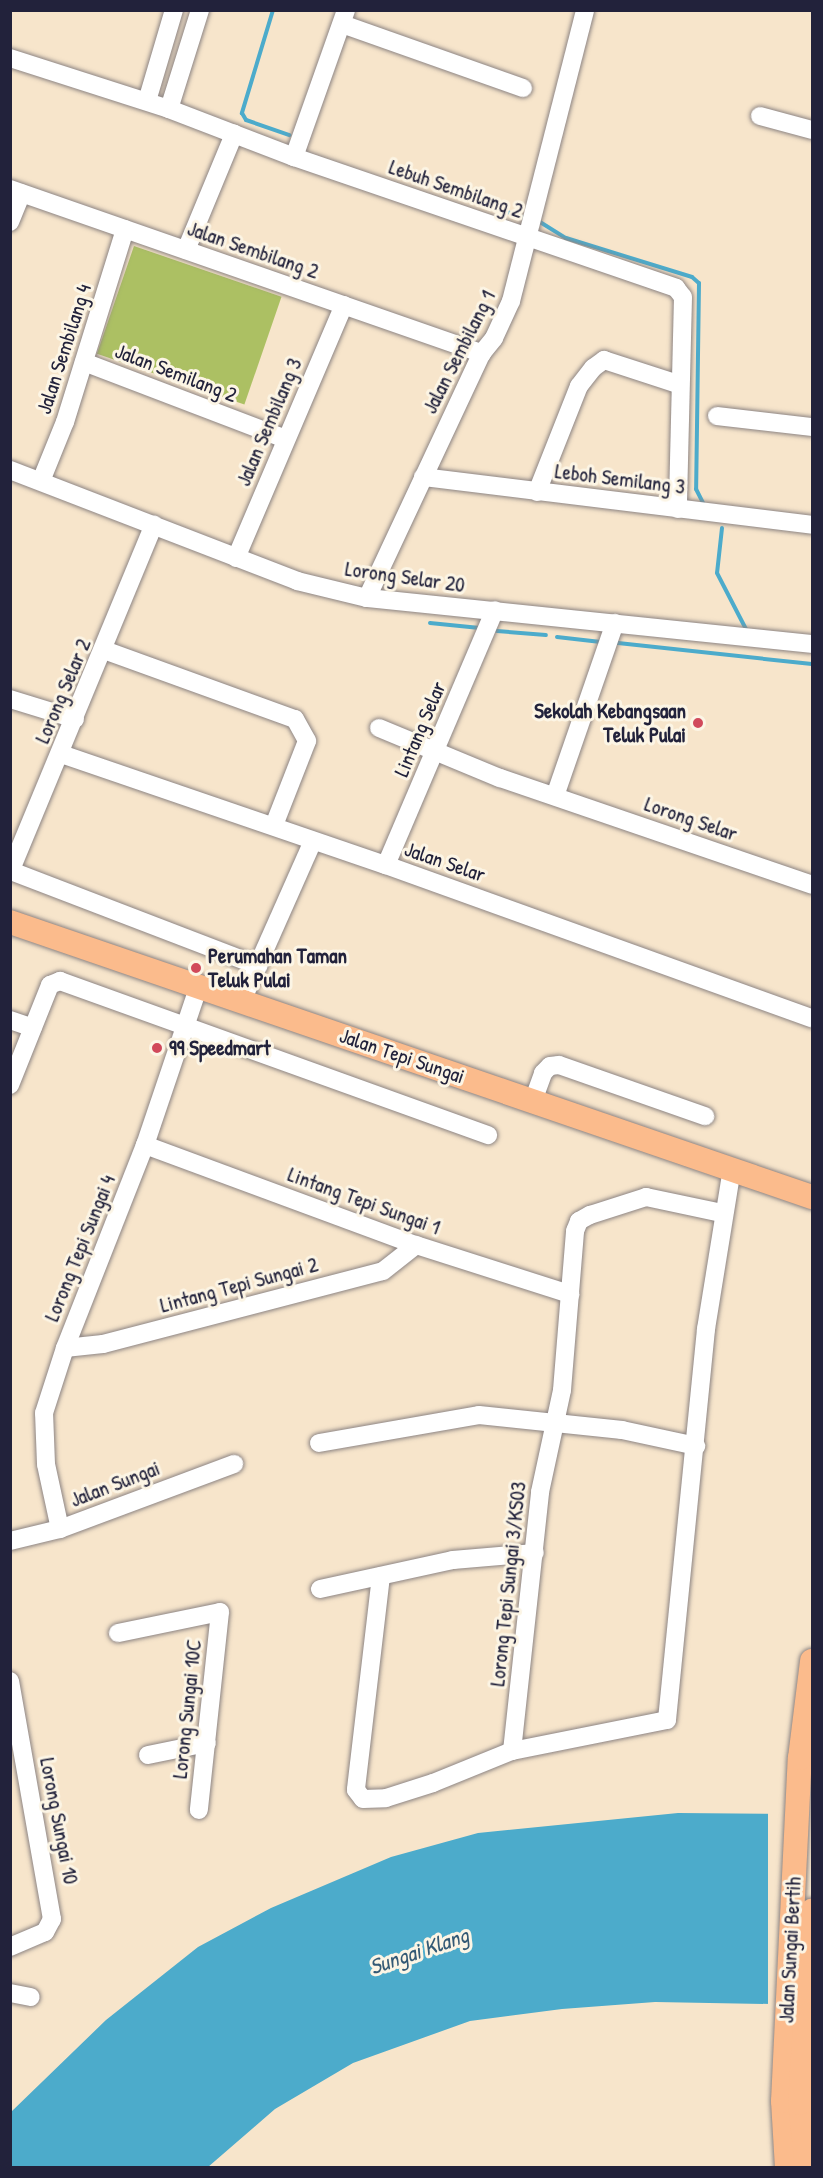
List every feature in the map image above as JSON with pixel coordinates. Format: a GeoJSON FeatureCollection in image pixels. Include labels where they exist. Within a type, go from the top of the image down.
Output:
{"type":"FeatureCollection","features":[{"type":"Feature","properties":{"kind":"main road","name":"Jalan Tepi Sungai"},"geometry":{"type":"LineString","coordinates":[[10,922],[732,1169],[806,1197]]}},
{"type":"Feature","properties":{"kind":"main road","name":"Jalan Sungai Bertih"},"geometry":{"type":"LineString","coordinates":[[786,2168],[783,2101],[800,1758],[813,1661]]}},
{"type":"Feature","properties":{"kind":"main road","name":"Jalan Sungai Bertih"},"geometry":{"type":"LineString","coordinates":[[807,2168],[801,2103],[813,1910]]}},
{"type":"Feature","properties":{"kind":"street"},"geometry":{"type":"LineString","coordinates":[[147,101],[174,10]]}},
{"type":"Feature","properties":{"kind":"street"},"geometry":{"type":"LineString","coordinates":[[169,108],[200,10]]}},
{"type":"Feature","properties":{"kind":"street","name":"Jalan Sembilang 1"},"geometry":{"type":"LineString","coordinates":[[367,598],[482,353],[495,338],[511,302],[585,10]]}},
{"type":"Feature","properties":{"kind":"street"},"geometry":{"type":"LineString","coordinates":[[294,157],[344,17],[523,88]]}},
{"type":"Feature","properties":{"kind":"street","name":"Lebuh Sembilang 2"},"geometry":{"type":"LineString","coordinates":[[10,58],[169,108],[294,157],[680,291],[678,509]]}},
{"type":"Feature","properties":{"kind":"street"},"geometry":{"type":"LineString","coordinates":[[760,116],[813,130]]}},
{"type":"Feature","properties":{"kind":"street"},"geometry":{"type":"LineString","coordinates":[[186,250],[234,134]]}},
{"type":"Feature","properties":{"kind":"street"},"geometry":{"type":"LineString","coordinates":[[10,222],[16,191]]}},
{"type":"Feature","properties":{"kind":"street","name":"Jalan Sembilang 2"},"geometry":{"type":"LineString","coordinates":[[16,191],[482,353]]}},
{"type":"Feature","properties":{"kind":"street","name":"Jalan Sembilang 4"},"geometry":{"type":"LineString","coordinates":[[41,481],[84,362],[125,229]]}},
{"type":"Feature","properties":{"kind":"street","name":"Jalan Sembilang 3"},"geometry":{"type":"LineString","coordinates":[[236,558],[344,305]]}},
{"type":"Feature","properties":{"kind":"street"},"geometry":{"type":"LineString","coordinates":[[537,492],[579,386],[604,360],[678,384]]}},
{"type":"Feature","properties":{"kind":"street","name":"Jalan Semilang 2"},"geometry":{"type":"LineString","coordinates":[[84,362],[286,439]]}},
{"type":"Feature","properties":{"kind":"street"},"geometry":{"type":"LineString","coordinates":[[717,416],[813,427]]}},
{"type":"Feature","properties":{"kind":"street","name":"Lorong Selar 20"},"geometry":{"type":"LineString","coordinates":[[10,470],[297,581],[367,598],[813,645]]}},
{"type":"Feature","properties":{"kind":"street","name":"Leboh Semilang 3"},"geometry":{"type":"LineString","coordinates":[[423,477],[813,525]]}},
{"type":"Feature","properties":{"kind":"street","name":"Lorong Selar 2"},"geometry":{"type":"LineString","coordinates":[[11,872],[154,525]]}},
{"type":"Feature","properties":{"kind":"street","name":"Lintang Selar"},"geometry":{"type":"LineString","coordinates":[[386,865],[495,610]]}},
{"type":"Feature","properties":{"kind":"street"},"geometry":{"type":"LineString","coordinates":[[555,796],[615,623]]}},
{"type":"Feature","properties":{"kind":"street"},"geometry":{"type":"LineString","coordinates":[[104,650],[295,720],[307,741],[273,825]]}},
{"type":"Feature","properties":{"kind":"street"},"geometry":{"type":"LineString","coordinates":[[10,699],[75,719]]}},
{"type":"Feature","properties":{"kind":"street","name":"Lorong Selar"},"geometry":{"type":"LineString","coordinates":[[379,728],[434,754],[813,885]]}},
{"type":"Feature","properties":{"kind":"street","name":"Jalan Selar"},"geometry":{"type":"LineString","coordinates":[[61,754],[273,825],[813,1018]]}},
{"type":"Feature","properties":{"kind":"street"},"geometry":{"type":"LineString","coordinates":[[242,1001],[313,841]]}},
{"type":"Feature","properties":{"kind":"street"},"geometry":{"type":"LineString","coordinates":[[11,872],[258,966]]}},
{"type":"Feature","properties":{"kind":"street"},"geometry":{"type":"LineString","coordinates":[[10,1084],[50,985],[60,981],[185,1028],[488,1135]]}},
{"type":"Feature","properties":{"kind":"street","name":"Lorong Tepi Sungai 4"},"geometry":{"type":"LineString","coordinates":[[60,1529],[42,1428],[65,1347],[145,1145],[198,988]]}},
{"type":"Feature","properties":{"kind":"street"},"geometry":{"type":"LineString","coordinates":[[10,1020],[33,1028]]}},
{"type":"Feature","properties":{"kind":"street"},"geometry":{"type":"LineString","coordinates":[[533,1101],[543,1073],[550,1066],[559,1065],[705,1116]]}},
{"type":"Feature","properties":{"kind":"street","name":"Lintang Tepi Sungai 1"},"geometry":{"type":"LineString","coordinates":[[145,1145],[416,1245],[570,1294]]}},
{"type":"Feature","properties":{"kind":"street"},"geometry":{"type":"LineString","coordinates":[[381,1576],[358,1795],[363,1799],[386,1798],[512,1751],[667,1720],[706,1329],[722,1213],[732,1169]]}},
{"type":"Feature","properties":{"kind":"street","name":"Lorong Tepi Sungai 3/KS03"},"geometry":{"type":"LineString","coordinates":[[512,1751],[540,1492],[553,1422],[562,1390],[574,1231],[579,1221],[590,1215],[654,1196],[722,1213]]}},
{"type":"Feature","properties":{"kind":"street","name":"Lintang Tepi Sungai 2"},"geometry":{"type":"LineString","coordinates":[[65,1347],[104,1344],[383,1271],[416,1245]]}},
{"type":"Feature","properties":{"kind":"street"},"geometry":{"type":"LineString","coordinates":[[320,1443],[479,1415],[553,1422],[696,1446]]}},
{"type":"Feature","properties":{"kind":"street","name":"Jalan Sungai"},"geometry":{"type":"LineString","coordinates":[[10,1541],[60,1529],[234,1464]]}},
{"type":"Feature","properties":{"kind":"street"},"geometry":{"type":"LineString","coordinates":[[320,1589],[453,1560],[535,1553]]}},
{"type":"Feature","properties":{"kind":"street","name":"Lorong Sungai 10C"},"geometry":{"type":"LineString","coordinates":[[118,1633],[220,1612],[199,1810]]}},
{"type":"Feature","properties":{"kind":"street","name":"Lorong Sungai 10"},"geometry":{"type":"LineString","coordinates":[[10,1681],[52,1919],[45,1932],[10,1947]]}},
{"type":"Feature","properties":{"kind":"street"},"geometry":{"type":"LineString","coordinates":[[148,1755],[207,1743]]}},
{"type":"Feature","properties":{"kind":"street"},"geometry":{"type":"LineString","coordinates":[[10,1993],[31,1997]]}},
{"type":"Feature","properties":{"kind":"green space"},"geometry":{"type":"Polygon","coordinates":[[[134,246],[282,297],[244,405],[97,354],[134,246]]]}},
{"type":"Feature","properties":{"kind":"water","name":"Sungai Klang"},"geometry":{"type":"Polygon","coordinates":[[[678,1813],[812,1814],[771,2004],[655,2002],[562,2009],[470,2021],[353,2063],[275,2109],[208,2167],[11,2168],[11,2112],[106,2020],[198,1947],[271,1908],[391,1857],[478,1833],[678,1813]]]}},
{"type":"Feature","properties":{"kind":"pier"},"geometry":{"type":"Polygon","coordinates":[[[768,1811],[812,1811],[812,2006],[768,2006],[768,1811]]]}},
{"type":"Feature","properties":{"kind":"waterway"},"geometry":{"type":"LineString","coordinates":[[273,10],[242,113],[246,120],[289,135]]}},
{"type":"Feature","properties":{"kind":"waterway"},"geometry":{"type":"LineString","coordinates":[[504,211],[526,218]]}},
{"type":"Feature","properties":{"kind":"waterway"},"geometry":{"type":"LineString","coordinates":[[540,222],[566,238],[692,277],[699,283],[696,489],[704,505]]}},
{"type":"Feature","properties":{"kind":"waterway"},"geometry":{"type":"LineString","coordinates":[[722,528],[717,573],[747,631]]}},
{"type":"Feature","properties":{"kind":"waterway"},"geometry":{"type":"LineString","coordinates":[[430,623],[480,628]]}},
{"type":"Feature","properties":{"kind":"waterway"},"geometry":{"type":"LineString","coordinates":[[497,631],[546,635]]}},
{"type":"Feature","properties":{"kind":"waterway"},"geometry":{"type":"LineString","coordinates":[[557,637],[601,642]]}},
{"type":"Feature","properties":{"kind":"waterway"},"geometry":{"type":"LineString","coordinates":[[618,643],[812,664]]}},
{"type":"Feature","properties":{"kind":"place","name":"Sekolah Kebangsaan Teluk Pulai"},"geometry":{"type":"Point","coordinates":[698,723]}},
{"type":"Feature","properties":{"kind":"place","name":"Perumahan Taman Teluk Pulai"},"geometry":{"type":"Point","coordinates":[196,968]}},
{"type":"Feature","properties":{"kind":"place","name":"99 Speedmart"},"geometry":{"type":"Point","coordinates":[157,1048]}}]}
